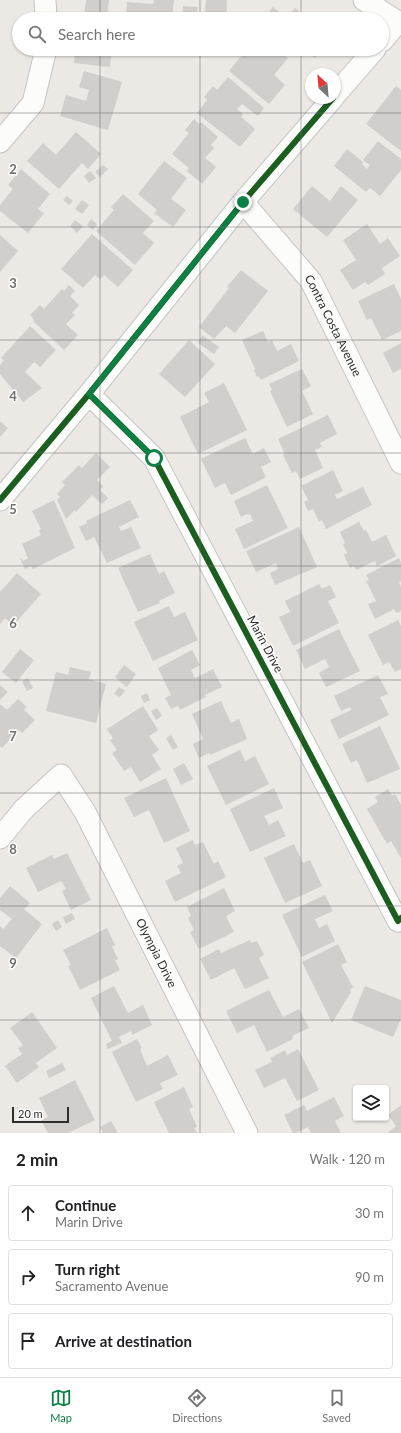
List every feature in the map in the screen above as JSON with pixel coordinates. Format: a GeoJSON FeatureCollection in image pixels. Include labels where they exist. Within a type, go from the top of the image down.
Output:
{"type":"FeatureCollection","features":[{"type":"Feature","properties":{"kind":"street"},"geometry":{"type":"LineString","coordinates":[[45,0],[46,12]]}},
{"type":"Feature","properties":{"kind":"street"},"geometry":{"type":"LineString","coordinates":[[364,0],[383,12]]}},
{"type":"Feature","properties":{"kind":"street"},"geometry":{"type":"LineString","coordinates":[[389,16],[400,23],[389,34]]}},
{"type":"Feature","properties":{"kind":"street"},"geometry":{"type":"LineString","coordinates":[[0,142],[33,103],[44,56]]}},
{"type":"Feature","properties":{"kind":"street"},"geometry":{"type":"LineString","coordinates":[[341,88],[369,56]]}},
{"type":"Feature","properties":{"kind":"street"},"geometry":{"type":"LineString","coordinates":[[0,500],[89,394],[243,202],[328,104]]}},
{"type":"Feature","properties":{"kind":"street","name":"Contra Costa Avenue"},"geometry":{"type":"LineString","coordinates":[[243,202],[311,281],[401,463]]}},
{"type":"Feature","properties":{"kind":"street","name":"Marin Drive"},"geometry":{"type":"LineString","coordinates":[[89,394],[154,458],[400,919]]}},
{"type":"Feature","properties":{"kind":"street","name":"Olympia Drive"},"geometry":{"type":"LineString","coordinates":[[0,838],[24,809],[61,775],[85,812],[246,1133]]}},
{"type":"Feature","properties":{"kind":"building"},"geometry":{"type":"Polygon","coordinates":[[[86,0],[109,0],[108,12],[85,12],[86,0]]]}},
{"type":"Feature","properties":{"kind":"building"},"geometry":{"type":"Polygon","coordinates":[[[154,0],[174,0],[173,12],[126,12],[127,2],[153,4],[154,0]]]}},
{"type":"Feature","properties":{"kind":"building"},"geometry":{"type":"Polygon","coordinates":[[[206,0],[227,0],[226,12],[205,12],[206,0]]]}},
{"type":"Feature","properties":{"kind":"building"},"geometry":{"type":"Polygon","coordinates":[[[183,6],[198,7],[197,12],[183,12],[183,6]]]}},
{"type":"Feature","properties":{"kind":"building"},"geometry":{"type":"Polygon","coordinates":[[[273,7],[279,12],[269,12],[273,7]]]}},
{"type":"Feature","properties":{"kind":"building"},"geometry":{"type":"Polygon","coordinates":[[[295,8],[300,12],[292,12],[295,8]]]}},
{"type":"Feature","properties":{"kind":"building"},"geometry":{"type":"Polygon","coordinates":[[[74,56],[111,56],[110,67],[74,63],[74,56]]]}},
{"type":"Feature","properties":{"kind":"building"},"geometry":{"type":"Polygon","coordinates":[[[241,56],[286,56],[288,58],[274,75],[285,85],[269,104],[229,71],[241,56]]]}},
{"type":"Feature","properties":{"kind":"building"},"geometry":{"type":"Polygon","coordinates":[[[84,71],[122,82],[108,130],[60,116],[66,95],[86,101],[89,90],[79,87],[84,71]]]}},
{"type":"Feature","properties":{"kind":"building"},"geometry":{"type":"Polygon","coordinates":[[[228,77],[264,108],[258,116],[242,104],[237,109],[243,114],[241,117],[255,129],[240,147],[197,113],[207,100],[204,97],[213,86],[217,90],[228,77]]]}},
{"type":"Feature","properties":{"kind":"building"},"geometry":{"type":"Polygon","coordinates":[[[396,86],[401,90],[401,151],[366,124],[396,86]]]}},
{"type":"Feature","properties":{"kind":"building"},"geometry":{"type":"Polygon","coordinates":[[[194,119],[199,124],[201,122],[218,137],[211,145],[214,148],[205,158],[216,167],[202,184],[187,171],[189,168],[172,154],[189,133],[185,130],[194,119]]]}},
{"type":"Feature","properties":{"kind":"building"},"geometry":{"type":"Polygon","coordinates":[[[76,132],[101,154],[88,169],[82,163],[59,189],[27,161],[43,143],[56,155],[76,132]]]}},
{"type":"Feature","properties":{"kind":"building"},"geometry":{"type":"Polygon","coordinates":[[[378,141],[401,159],[401,170],[380,196],[370,188],[366,192],[334,166],[347,149],[363,162],[362,164],[367,169],[370,165],[363,160],[378,141]]]}},
{"type":"Feature","properties":{"kind":"building"},"geometry":{"type":"Polygon","coordinates":[[[164,161],[187,178],[171,199],[186,210],[173,227],[154,213],[157,210],[138,194],[164,161]]]}},
{"type":"Feature","properties":{"kind":"building"},"geometry":{"type":"Polygon","coordinates":[[[103,165],[108,169],[100,177],[95,172],[103,165]]]}},
{"type":"Feature","properties":{"kind":"building"},"geometry":{"type":"Polygon","coordinates":[[[21,169],[50,194],[38,209],[44,213],[28,233],[0,211],[0,205],[13,189],[8,185],[21,169]]]}},
{"type":"Feature","properties":{"kind":"building"},"geometry":{"type":"Polygon","coordinates":[[[90,171],[96,178],[89,183],[84,176],[90,171]]]}},
{"type":"Feature","properties":{"kind":"building"},"geometry":{"type":"Polygon","coordinates":[[[312,186],[330,201],[341,186],[358,200],[327,237],[293,209],[312,186]]]}},
{"type":"Feature","properties":{"kind":"building"},"geometry":{"type":"Polygon","coordinates":[[[123,194],[154,221],[143,233],[154,243],[135,265],[96,231],[114,210],[111,207],[123,194]]]}},
{"type":"Feature","properties":{"kind":"building"},"geometry":{"type":"Polygon","coordinates":[[[67,196],[73,201],[69,205],[63,200],[67,196]]]}},
{"type":"Feature","properties":{"kind":"building"},"geometry":{"type":"Polygon","coordinates":[[[82,200],[89,205],[82,214],[75,209],[82,200]]]}},
{"type":"Feature","properties":{"kind":"building"},"geometry":{"type":"Polygon","coordinates":[[[91,219],[97,224],[93,230],[87,225],[91,219]]]}},
{"type":"Feature","properties":{"kind":"building"},"geometry":{"type":"Polygon","coordinates":[[[75,220],[83,226],[77,233],[70,226],[75,220]]]}},
{"type":"Feature","properties":{"kind":"building"},"geometry":{"type":"Polygon","coordinates":[[[367,224],[380,244],[388,238],[400,256],[382,268],[385,274],[368,285],[365,282],[353,290],[340,270],[356,260],[343,240],[367,224]]]}},
{"type":"Feature","properties":{"kind":"building"},"geometry":{"type":"Polygon","coordinates":[[[92,234],[133,270],[118,287],[104,275],[100,279],[95,275],[83,288],[61,269],[92,234]]]}},
{"type":"Feature","properties":{"kind":"building"},"geometry":{"type":"Polygon","coordinates":[[[0,235],[18,251],[0,272],[0,235]]]}},
{"type":"Feature","properties":{"kind":"building"},"geometry":{"type":"Polygon","coordinates":[[[241,270],[268,291],[235,333],[226,326],[214,339],[199,327],[241,270]]]}},
{"type":"Feature","properties":{"kind":"building"},"geometry":{"type":"Polygon","coordinates":[[[394,284],[401,299],[401,331],[382,340],[371,318],[367,320],[358,301],[394,284]]]}},
{"type":"Feature","properties":{"kind":"building"},"geometry":{"type":"Polygon","coordinates":[[[69,285],[75,291],[70,296],[79,305],[72,313],[75,315],[66,324],[78,335],[64,350],[33,321],[34,320],[30,315],[40,305],[44,309],[62,289],[64,291],[69,285]]]}},
{"type":"Feature","properties":{"kind":"building"},"geometry":{"type":"Polygon","coordinates":[[[30,326],[56,350],[40,367],[34,362],[25,372],[42,388],[23,402],[0,374],[0,365],[4,360],[1,358],[30,326]]]}},
{"type":"Feature","properties":{"kind":"building"},"geometry":{"type":"Polygon","coordinates":[[[263,331],[268,342],[272,340],[277,351],[291,344],[299,361],[261,380],[259,376],[257,377],[242,340],[263,331]]]}},
{"type":"Feature","properties":{"kind":"building"},"geometry":{"type":"Polygon","coordinates":[[[202,335],[219,347],[214,354],[198,343],[202,335]]]}},
{"type":"Feature","properties":{"kind":"building"},"geometry":{"type":"Polygon","coordinates":[[[189,340],[215,364],[185,397],[159,374],[189,340]]]}},
{"type":"Feature","properties":{"kind":"building"},"geometry":{"type":"Polygon","coordinates":[[[401,343],[401,369],[393,373],[383,353],[401,343]]]}},
{"type":"Feature","properties":{"kind":"building"},"geometry":{"type":"Polygon","coordinates":[[[302,369],[311,386],[302,391],[313,414],[287,427],[270,391],[272,390],[269,384],[302,369]]]}},
{"type":"Feature","properties":{"kind":"building"},"geometry":{"type":"Polygon","coordinates":[[[224,383],[247,430],[198,454],[180,417],[209,402],[204,393],[224,383]]]}},
{"type":"Feature","properties":{"kind":"building"},"geometry":{"type":"Polygon","coordinates":[[[328,415],[337,434],[320,443],[322,447],[315,450],[323,468],[300,479],[296,471],[292,473],[283,455],[285,454],[278,439],[328,415]]]}},
{"type":"Feature","properties":{"kind":"building"},"geometry":{"type":"Polygon","coordinates":[[[0,421],[8,428],[0,437],[0,421]]]}},
{"type":"Feature","properties":{"kind":"building"},"geometry":{"type":"Polygon","coordinates":[[[245,438],[253,454],[264,448],[271,462],[261,467],[266,477],[231,495],[225,483],[215,488],[201,459],[245,438]]]}},
{"type":"Feature","properties":{"kind":"building"},"geometry":{"type":"Polygon","coordinates":[[[96,453],[110,467],[97,480],[103,486],[100,490],[108,498],[102,504],[92,495],[76,512],[75,510],[66,519],[57,500],[60,497],[57,494],[65,485],[62,482],[79,465],[82,468],[96,453]]]}},
{"type":"Feature","properties":{"kind":"building"},"geometry":{"type":"Polygon","coordinates":[[[333,470],[343,491],[335,495],[337,499],[363,487],[372,505],[326,529],[322,520],[319,522],[313,509],[308,511],[304,502],[308,500],[301,486],[333,470]]]}},
{"type":"Feature","properties":{"kind":"building"},"geometry":{"type":"Polygon","coordinates":[[[267,485],[288,528],[244,549],[235,529],[253,521],[250,514],[241,517],[234,501],[267,485]]]}},
{"type":"Feature","properties":{"kind":"building"},"geometry":{"type":"Polygon","coordinates":[[[54,500],[75,548],[33,569],[31,566],[25,569],[20,559],[21,558],[23,561],[28,558],[22,544],[41,535],[39,531],[41,529],[32,511],[54,500]]]}},
{"type":"Feature","properties":{"kind":"building"},"geometry":{"type":"Polygon","coordinates":[[[130,500],[139,517],[119,527],[121,531],[131,527],[141,548],[107,563],[94,537],[86,541],[79,527],[87,523],[86,521],[130,500]]]}},
{"type":"Feature","properties":{"kind":"building"},"geometry":{"type":"Polygon","coordinates":[[[359,522],[364,531],[366,530],[372,542],[386,535],[396,556],[377,566],[375,561],[356,570],[354,566],[350,568],[344,555],[347,553],[343,544],[345,543],[340,532],[359,522]]]}},
{"type":"Feature","properties":{"kind":"building"},"geometry":{"type":"Polygon","coordinates":[[[299,527],[317,567],[275,585],[270,573],[278,569],[276,563],[256,572],[246,551],[299,527]]]}},
{"type":"Feature","properties":{"kind":"building"},"geometry":{"type":"Polygon","coordinates":[[[150,554],[159,574],[164,571],[175,593],[159,601],[160,603],[138,612],[118,568],[150,554]]]}},
{"type":"Feature","properties":{"kind":"building"},"geometry":{"type":"Polygon","coordinates":[[[399,558],[401,563],[401,581],[399,582],[401,587],[401,611],[396,613],[394,609],[375,619],[368,604],[376,601],[366,581],[369,580],[366,575],[399,558]]]}},
{"type":"Feature","properties":{"kind":"building"},"geometry":{"type":"Polygon","coordinates":[[[17,573],[41,594],[13,626],[5,618],[0,624],[0,592],[17,573]]]}},
{"type":"Feature","properties":{"kind":"building"},"geometry":{"type":"Polygon","coordinates":[[[319,584],[322,589],[330,585],[336,597],[328,601],[339,623],[293,646],[279,617],[290,612],[285,601],[319,584]]]}},
{"type":"Feature","properties":{"kind":"building"},"geometry":{"type":"Polygon","coordinates":[[[169,606],[174,617],[185,612],[198,640],[153,661],[134,622],[169,606]]]}},
{"type":"Feature","properties":{"kind":"building"},"geometry":{"type":"Polygon","coordinates":[[[398,620],[401,626],[401,669],[395,672],[389,662],[383,665],[368,635],[398,620]]]}},
{"type":"Feature","properties":{"kind":"building"},"geometry":{"type":"Polygon","coordinates":[[[339,629],[360,671],[326,687],[319,673],[329,667],[325,659],[305,669],[296,650],[339,629]]]}},
{"type":"Feature","properties":{"kind":"building"},"geometry":{"type":"Polygon","coordinates":[[[20,649],[34,660],[16,683],[2,672],[20,649]]]}},
{"type":"Feature","properties":{"kind":"building"},"geometry":{"type":"Polygon","coordinates":[[[192,650],[200,665],[191,670],[195,678],[213,669],[222,687],[180,710],[178,706],[171,709],[165,698],[171,695],[158,668],[192,650]]]}},
{"type":"Feature","properties":{"kind":"building"},"geometry":{"type":"Polygon","coordinates":[[[124,665],[136,674],[127,687],[115,677],[124,665]]]}},
{"type":"Feature","properties":{"kind":"building"},"geometry":{"type":"Polygon","coordinates":[[[70,667],[91,672],[89,679],[106,684],[96,723],[46,711],[56,672],[68,675],[70,667]]]}},
{"type":"Feature","properties":{"kind":"building"},"geometry":{"type":"Polygon","coordinates":[[[378,675],[388,694],[380,697],[389,715],[339,739],[330,720],[351,710],[350,707],[341,711],[334,696],[378,675]]]}},
{"type":"Feature","properties":{"kind":"building"},"geometry":{"type":"Polygon","coordinates":[[[28,678],[33,688],[27,691],[22,681],[28,678]]]}},
{"type":"Feature","properties":{"kind":"building"},"geometry":{"type":"Polygon","coordinates":[[[0,685],[8,692],[0,700],[0,685]]]}},
{"type":"Feature","properties":{"kind":"building"},"geometry":{"type":"Polygon","coordinates":[[[119,687],[125,691],[120,697],[114,694],[119,687]]]}},
{"type":"Feature","properties":{"kind":"building"},"geometry":{"type":"Polygon","coordinates":[[[147,693],[150,700],[144,703],[141,696],[147,693]]]}},
{"type":"Feature","properties":{"kind":"building"},"geometry":{"type":"Polygon","coordinates":[[[18,699],[27,707],[24,710],[35,720],[22,733],[19,730],[2,748],[0,746],[0,704],[7,710],[18,699]]]}},
{"type":"Feature","properties":{"kind":"building"},"geometry":{"type":"Polygon","coordinates":[[[221,701],[231,723],[239,719],[247,739],[210,755],[209,753],[199,758],[193,744],[203,739],[192,714],[221,701]]]}},
{"type":"Feature","properties":{"kind":"building"},"geometry":{"type":"Polygon","coordinates":[[[143,706],[158,730],[149,736],[159,750],[152,755],[161,769],[140,782],[131,767],[124,771],[112,753],[117,750],[110,740],[113,738],[107,729],[143,706]]]}},
{"type":"Feature","properties":{"kind":"building"},"geometry":{"type":"Polygon","coordinates":[[[157,708],[162,716],[156,720],[151,711],[157,708]]]}},
{"type":"Feature","properties":{"kind":"building"},"geometry":{"type":"Polygon","coordinates":[[[380,726],[400,769],[367,783],[357,760],[351,763],[342,744],[380,726]]]}},
{"type":"Feature","properties":{"kind":"building"},"geometry":{"type":"Polygon","coordinates":[[[171,735],[178,747],[173,750],[166,738],[171,735]]]}},
{"type":"Feature","properties":{"kind":"building"},"geometry":{"type":"Polygon","coordinates":[[[240,750],[245,761],[255,756],[269,784],[226,805],[207,766],[240,750]]]}},
{"type":"Feature","properties":{"kind":"building"},"geometry":{"type":"Polygon","coordinates":[[[184,763],[193,779],[181,785],[173,769],[184,763]]]}},
{"type":"Feature","properties":{"kind":"building"},"geometry":{"type":"Polygon","coordinates":[[[166,778],[190,831],[164,843],[149,810],[134,817],[124,798],[166,778]]]}},
{"type":"Feature","properties":{"kind":"building"},"geometry":{"type":"Polygon","coordinates":[[[274,788],[283,808],[264,816],[269,825],[278,820],[286,836],[250,852],[230,809],[274,788]]]}},
{"type":"Feature","properties":{"kind":"building"},"geometry":{"type":"Polygon","coordinates":[[[388,789],[392,796],[395,794],[401,805],[401,858],[391,841],[387,844],[367,809],[378,802],[375,797],[388,789]]]}},
{"type":"Feature","properties":{"kind":"building"},"geometry":{"type":"Polygon","coordinates":[[[193,840],[195,845],[203,842],[214,864],[218,861],[226,877],[175,902],[165,881],[181,873],[177,866],[183,863],[176,848],[193,840]]]}},
{"type":"Feature","properties":{"kind":"building"},"geometry":{"type":"Polygon","coordinates":[[[294,844],[303,863],[310,860],[322,886],[285,903],[264,858],[294,844]]]}},
{"type":"Feature","properties":{"kind":"building"},"geometry":{"type":"Polygon","coordinates":[[[67,853],[91,900],[71,910],[62,891],[66,889],[61,881],[38,892],[26,868],[52,855],[54,859],[67,853]]]}},
{"type":"Feature","properties":{"kind":"building"},"geometry":{"type":"Polygon","coordinates":[[[10,886],[30,903],[24,909],[42,924],[16,958],[0,946],[0,926],[3,929],[12,919],[0,910],[0,898],[10,886]]]}},
{"type":"Feature","properties":{"kind":"building"},"geometry":{"type":"Polygon","coordinates":[[[224,888],[235,911],[226,916],[234,932],[199,949],[190,932],[194,930],[188,918],[191,916],[187,907],[224,888]]]}},
{"type":"Feature","properties":{"kind":"building"},"geometry":{"type":"Polygon","coordinates":[[[325,895],[333,911],[315,919],[319,928],[327,924],[335,941],[302,957],[282,915],[325,895]]]}},
{"type":"Feature","properties":{"kind":"building"},"geometry":{"type":"Polygon","coordinates":[[[72,913],[75,919],[66,924],[63,917],[72,913]]]}},
{"type":"Feature","properties":{"kind":"building"},"geometry":{"type":"Polygon","coordinates":[[[58,920],[62,927],[56,931],[52,924],[58,920]]]}},
{"type":"Feature","properties":{"kind":"building"},"geometry":{"type":"Polygon","coordinates":[[[107,928],[115,945],[112,947],[118,959],[115,960],[120,970],[80,990],[68,966],[71,965],[63,950],[107,928]]]}},
{"type":"Feature","properties":{"kind":"building"},"geometry":{"type":"Polygon","coordinates":[[[250,940],[251,943],[257,941],[264,955],[259,958],[269,978],[245,989],[234,968],[211,980],[200,959],[219,949],[221,953],[250,940]]]}},
{"type":"Feature","properties":{"kind":"building"},"geometry":{"type":"Polygon","coordinates":[[[338,944],[347,962],[341,965],[353,987],[332,1023],[302,962],[338,944]]]}},
{"type":"Feature","properties":{"kind":"building"},"geometry":{"type":"Polygon","coordinates":[[[114,986],[128,1013],[143,1005],[152,1025],[132,1035],[131,1031],[119,1037],[122,1043],[108,1049],[106,1044],[112,1041],[91,998],[114,986]]]}},
{"type":"Feature","properties":{"kind":"building"},"geometry":{"type":"Polygon","coordinates":[[[365,986],[401,1000],[401,1019],[393,1037],[351,1020],[365,986]]]}},
{"type":"Feature","properties":{"kind":"building"},"geometry":{"type":"Polygon","coordinates":[[[269,990],[283,1017],[299,1009],[309,1028],[292,1036],[293,1039],[267,1052],[254,1025],[237,1033],[226,1011],[269,990]]]}},
{"type":"Feature","properties":{"kind":"building"},"geometry":{"type":"Polygon","coordinates":[[[32,1012],[57,1048],[36,1063],[39,1067],[17,1083],[5,1066],[22,1054],[18,1048],[23,1045],[10,1028],[32,1012]]]}},
{"type":"Feature","properties":{"kind":"building"},"geometry":{"type":"Polygon","coordinates":[[[137,1039],[142,1048],[140,1049],[147,1066],[168,1055],[178,1075],[160,1083],[163,1089],[136,1102],[112,1052],[137,1039]]]}},
{"type":"Feature","properties":{"kind":"building"},"geometry":{"type":"Polygon","coordinates":[[[298,1049],[319,1090],[297,1101],[285,1078],[264,1088],[255,1070],[272,1062],[270,1058],[285,1050],[287,1055],[298,1049]]]}},
{"type":"Feature","properties":{"kind":"building"},"geometry":{"type":"Polygon","coordinates":[[[62,1063],[66,1070],[49,1078],[46,1071],[62,1063]]]}},
{"type":"Feature","properties":{"kind":"building"},"geometry":{"type":"Polygon","coordinates":[[[75,1080],[95,1120],[68,1133],[48,1133],[41,1120],[48,1117],[39,1098],[75,1080]]]}},
{"type":"Feature","properties":{"kind":"building"},"geometry":{"type":"Polygon","coordinates":[[[184,1087],[193,1107],[189,1109],[197,1127],[194,1128],[197,1133],[169,1133],[154,1102],[184,1087]]]}},
{"type":"Feature","properties":{"kind":"building"},"geometry":{"type":"Polygon","coordinates":[[[334,1097],[344,1116],[335,1121],[341,1133],[311,1133],[308,1127],[293,1133],[284,1115],[304,1105],[307,1111],[334,1097]]]}},
{"type":"Feature","properties":{"kind":"building"},"geometry":{"type":"Polygon","coordinates":[[[401,1105],[401,1133],[387,1133],[396,1126],[389,1114],[401,1105]]]}},
{"type":"Feature","properties":{"kind":"building"},"geometry":{"type":"Polygon","coordinates":[[[111,1121],[118,1133],[101,1133],[103,1132],[100,1127],[111,1121]]]}},
{"type":"Feature","properties":{"kind":"cycle path"},"geometry":{"type":"LineString","coordinates":[[0,500],[89,394],[243,202],[328,104]]}},
{"type":"Feature","properties":{"kind":"cycle path"},"geometry":{"type":"LineString","coordinates":[[89,394],[154,458],[398,921],[401,918]]}},
{"type":"Feature","properties":{"kind":"route"},"geometry":{"type":"LineString","coordinates":[[154,458],[89,394],[243,202]]}}]}
